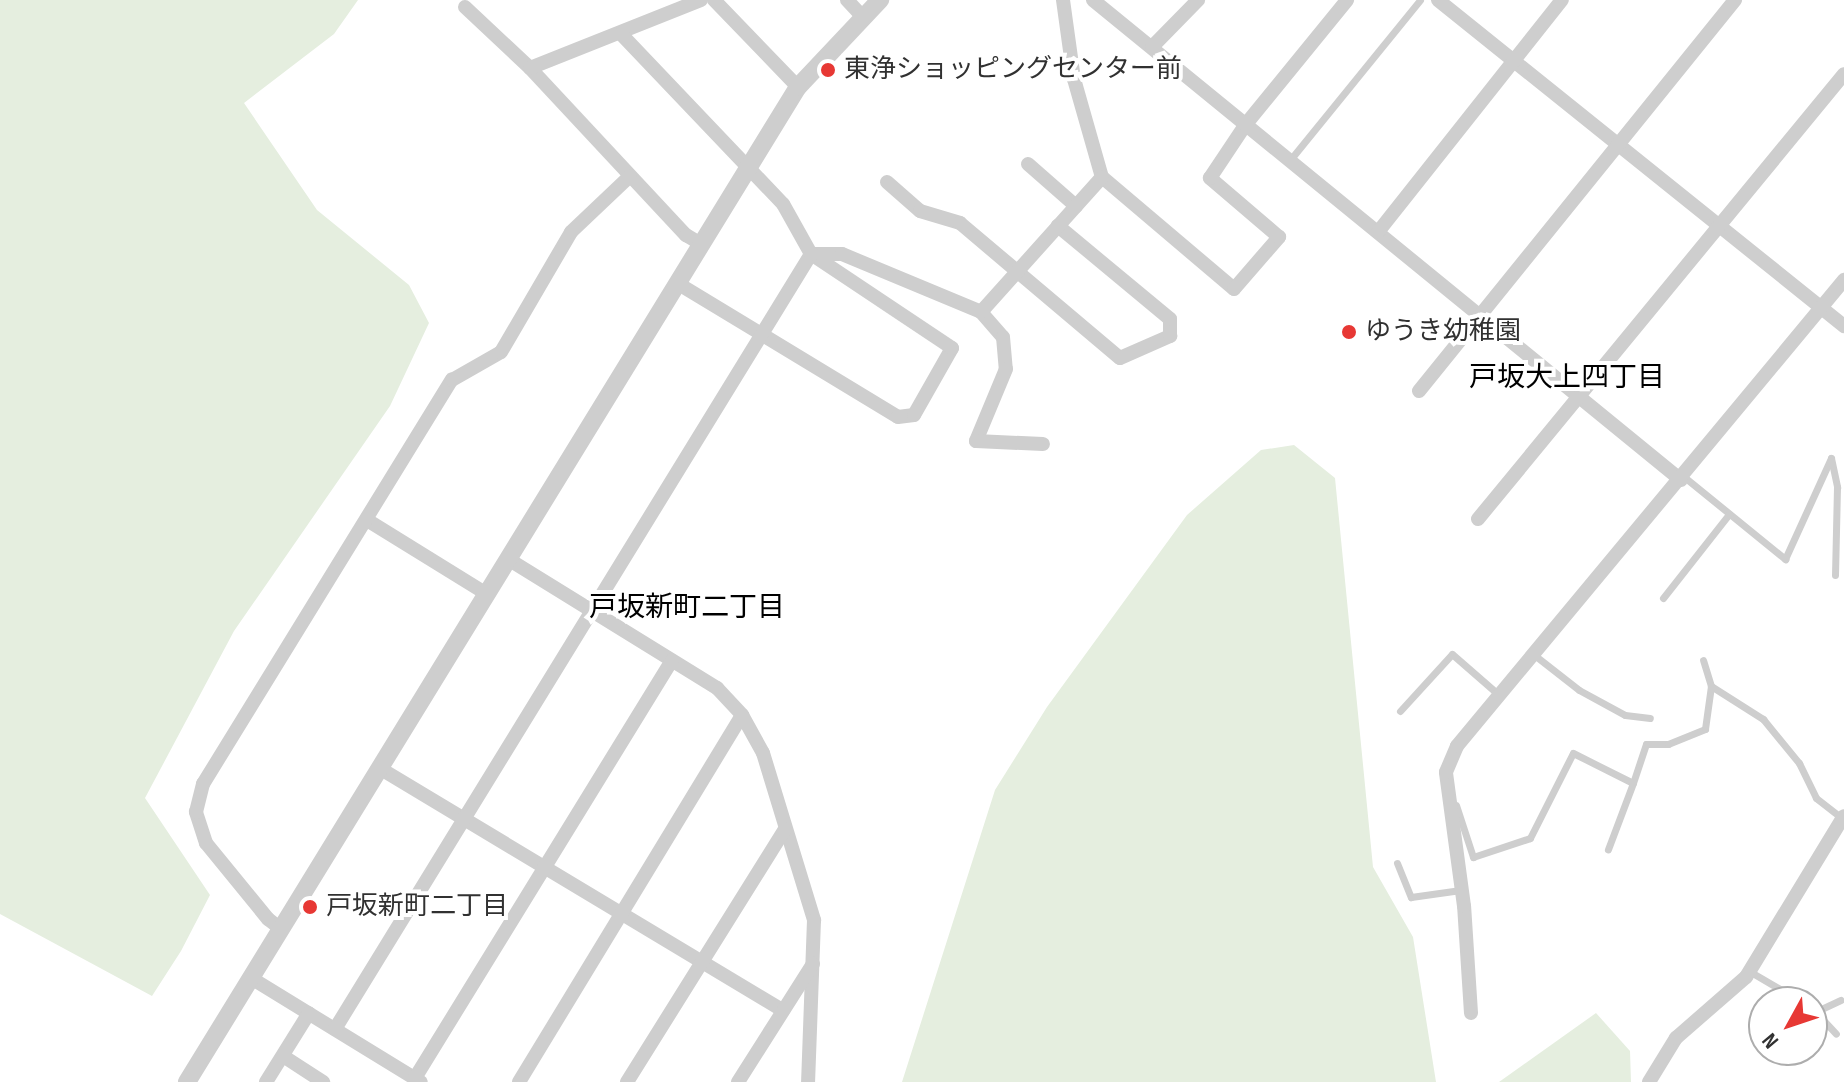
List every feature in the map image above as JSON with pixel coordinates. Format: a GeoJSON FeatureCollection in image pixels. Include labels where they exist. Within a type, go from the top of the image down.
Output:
{"type":"FeatureCollection","features":[{"type":"Feature","properties":{"kind":"street"},"geometry":{"type":"LineString","coordinates":[[530,68],[701,0]]}},
{"type":"Feature","properties":{"kind":"street"},"geometry":{"type":"LineString","coordinates":[[714,0],[798,87]]}},
{"type":"Feature","properties":{"kind":"street"},"geometry":{"type":"LineString","coordinates":[[847,0],[864,18]]}},
{"type":"Feature","properties":{"kind":"street"},"geometry":{"type":"LineString","coordinates":[[187,1082],[798,87],[880,0]]}},
{"type":"Feature","properties":{"kind":"street"},"geometry":{"type":"LineString","coordinates":[[1063,0],[1074,79],[1102,177],[1234,289],[1279,237],[1210,178],[1246,124],[1347,0]]}},
{"type":"Feature","properties":{"kind":"street"},"geometry":{"type":"LineString","coordinates":[[1093,0],[1682,478]]}},
{"type":"Feature","properties":{"kind":"street"},"geometry":{"type":"LineString","coordinates":[[1152,47],[1198,0]]}},
{"type":"Feature","properties":{"kind":"street"},"geometry":{"type":"LineString","coordinates":[[1438,0],[1620,144],[1719,229],[1844,326]]}},
{"type":"Feature","properties":{"kind":"street"},"geometry":{"type":"LineString","coordinates":[[1378,232],[1562,0]]}},
{"type":"Feature","properties":{"kind":"street"},"geometry":{"type":"LineString","coordinates":[[1419,391],[1735,0]]}},
{"type":"Feature","properties":{"kind":"street"},"geometry":{"type":"LineString","coordinates":[[465,7],[530,68],[686,235],[701,244]]}},
{"type":"Feature","properties":{"kind":"street"},"geometry":{"type":"LineString","coordinates":[[621,34],[783,204],[811,254],[952,348],[914,415],[898,417],[677,283]]}},
{"type":"Feature","properties":{"kind":"street"},"geometry":{"type":"LineString","coordinates":[[1478,519],[1844,74]]}},
{"type":"Feature","properties":{"kind":"street"},"geometry":{"type":"LineString","coordinates":[[1028,164],[1076,206]]}},
{"type":"Feature","properties":{"kind":"street"},"geometry":{"type":"LineString","coordinates":[[281,929],[268,919],[206,843],[196,812],[203,784],[452,380],[501,352],[571,232],[630,176]]}},
{"type":"Feature","properties":{"kind":"street"},"geometry":{"type":"LineString","coordinates":[[981,312],[1102,177]]}},
{"type":"Feature","properties":{"kind":"street"},"geometry":{"type":"LineString","coordinates":[[887,182],[920,211],[960,223],[1120,358],[1170,336],[1170,319],[1058,226]]}},
{"type":"Feature","properties":{"kind":"street"},"geometry":{"type":"LineString","coordinates":[[811,254],[842,254],[981,312],[1003,337],[1006,369],[976,441],[1043,444]]}},
{"type":"Feature","properties":{"kind":"street"},"geometry":{"type":"LineString","coordinates":[[335,1029],[811,254]]}},
{"type":"Feature","properties":{"kind":"street"},"geometry":{"type":"LineString","coordinates":[[1471,1013],[1461,890],[1446,772],[1457,746],[1844,280]]}},
{"type":"Feature","properties":{"kind":"street"},"geometry":{"type":"LineString","coordinates":[[367,520],[487,594]]}},
{"type":"Feature","properties":{"kind":"street"},"geometry":{"type":"LineString","coordinates":[[508,559],[717,688],[742,715],[763,753],[814,920],[815,961],[808,1082]]}},
{"type":"Feature","properties":{"kind":"street"},"geometry":{"type":"LineString","coordinates":[[251,978],[418,1080],[544,867],[672,661]]}},
{"type":"Feature","properties":{"kind":"street"},"geometry":{"type":"LineString","coordinates":[[519,1082],[742,715]]}},
{"type":"Feature","properties":{"kind":"street"},"geometry":{"type":"LineString","coordinates":[[381,769],[783,1011]]}},
{"type":"Feature","properties":{"kind":"street"},"geometry":{"type":"LineString","coordinates":[[1649,1082],[1676,1038],[1749,971],[1843,817]]}},
{"type":"Feature","properties":{"kind":"street"},"geometry":{"type":"LineString","coordinates":[[627,1082],[785,829]]}},
{"type":"Feature","properties":{"kind":"street"},"geometry":{"type":"LineString","coordinates":[[738,1082],[815,961]]}},
{"type":"Feature","properties":{"kind":"street"},"geometry":{"type":"LineString","coordinates":[[266,1082],[309,1013]]}},
{"type":"Feature","properties":{"kind":"street"},"geometry":{"type":"LineString","coordinates":[[283,1056],[323,1082]]}},
{"type":"Feature","properties":{"kind":"lane"},"geometry":{"type":"LineString","coordinates":[[1290,160],[1420,0]]}},
{"type":"Feature","properties":{"kind":"lane"},"geometry":{"type":"LineString","coordinates":[[1682,478],[1785,559],[1831,458],[1837,487],[1835,575]]}},
{"type":"Feature","properties":{"kind":"lane"},"geometry":{"type":"LineString","coordinates":[[1663,598],[1729,514]]}},
{"type":"Feature","properties":{"kind":"lane"},"geometry":{"type":"LineString","coordinates":[[1400,711],[1452,654],[1499,695]]}},
{"type":"Feature","properties":{"kind":"lane"},"geometry":{"type":"LineString","coordinates":[[1533,654],[1579,690],[1625,715],[1650,718]]}},
{"type":"Feature","properties":{"kind":"lane"},"geometry":{"type":"LineString","coordinates":[[1608,849],[1646,744],[1668,744],[1705,729],[1711,686],[1703,660]]}},
{"type":"Feature","properties":{"kind":"lane"},"geometry":{"type":"LineString","coordinates":[[1711,686],[1763,719],[1799,763],[1816,798],[1843,817]]}},
{"type":"Feature","properties":{"kind":"lane"},"geometry":{"type":"LineString","coordinates":[[1446,772],[1473,857],[1530,838],[1573,753],[1633,783]]}},
{"type":"Feature","properties":{"kind":"lane"},"geometry":{"type":"LineString","coordinates":[[1397,863],[1411,897],[1461,890]]}},
{"type":"Feature","properties":{"kind":"lane"},"geometry":{"type":"LineString","coordinates":[[1749,971],[1775,986]]}},
{"type":"Feature","properties":{"kind":"lane"},"geometry":{"type":"LineString","coordinates":[[1828,1004],[1841,1000]]}},
{"type":"Feature","properties":{"kind":"lane"},"geometry":{"type":"LineString","coordinates":[[1828,1025],[1836,1034]]}},
{"type":"Feature","properties":{"kind":"green space"},"geometry":{"type":"Polygon","coordinates":[[[0,0],[358,0],[334,34],[244,103],[317,210],[409,285],[429,323],[390,406],[234,631],[145,798],[210,895],[181,951],[152,996],[0,914],[0,0]]]}},
{"type":"Feature","properties":{"kind":"green space"},"geometry":{"type":"Polygon","coordinates":[[[1294,445],[1335,478],[1373,867],[1413,937],[1436,1082],[902,1082],[995,790],[1047,707],[1187,515],[1261,450],[1294,445]]]}},
{"type":"Feature","properties":{"kind":"green space"},"geometry":{"type":"Polygon","coordinates":[[[1596,1013],[1630,1051],[1631,1082],[1499,1082],[1596,1013]]]}},
{"type":"Feature","properties":{"kind":"place","name":"東浄ショッピングセンター前"},"geometry":{"type":"Point","coordinates":[828,70]}},
{"type":"Feature","properties":{"kind":"place","name":"ゆうき幼稚園"},"geometry":{"type":"Point","coordinates":[1349,332]}},
{"type":"Feature","properties":{"kind":"place","name":"戸坂新町二丁目"},"geometry":{"type":"Point","coordinates":[310,907]}},
{"type":"Feature","properties":{"kind":"district","name":"戸坂大上四丁目"},"geometry":{"type":"Point","coordinates":[1567,378]}},
{"type":"Feature","properties":{"kind":"district","name":"戸坂新町二丁目"},"geometry":{"type":"Point","coordinates":[687,608]}}]}
